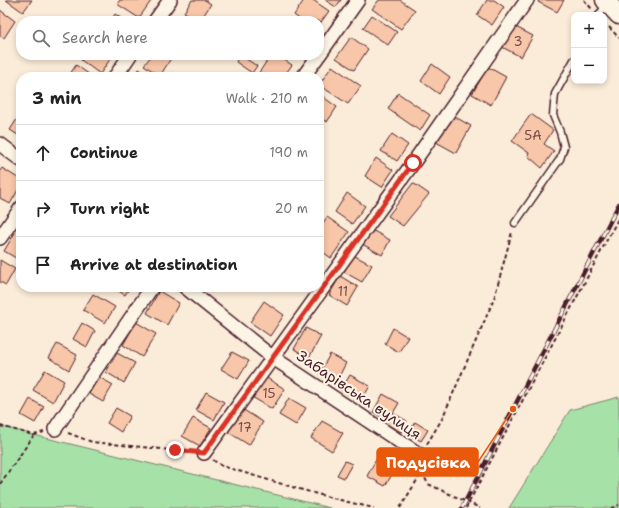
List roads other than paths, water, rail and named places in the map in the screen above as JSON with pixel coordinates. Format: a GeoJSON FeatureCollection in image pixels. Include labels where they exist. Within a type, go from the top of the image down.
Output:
{"type":"FeatureCollection","features":[{"type":"Feature","properties":{"kind":"street"},"geometry":{"type":"LineString","coordinates":[[159,16],[170,0]]}},
{"type":"Feature","properties":{"kind":"street"},"geometry":{"type":"LineString","coordinates":[[324,48],[358,0]]}},
{"type":"Feature","properties":{"kind":"street"},"geometry":{"type":"LineString","coordinates":[[324,285],[413,163],[527,0]]}},
{"type":"Feature","properties":{"kind":"street"},"geometry":{"type":"LineString","coordinates":[[118,72],[127,60]]}},
{"type":"Feature","properties":{"kind":"street"},"geometry":{"type":"LineString","coordinates":[[307,72],[315,60]]}},
{"type":"Feature","properties":{"kind":"street"},"geometry":{"type":"LineString","coordinates":[[0,144],[16,156]]}},
{"type":"Feature","properties":{"kind":"street"},"geometry":{"type":"LineString","coordinates":[[0,238],[16,215]]}},
{"type":"Feature","properties":{"kind":"street"},"geometry":{"type":"LineString","coordinates":[[55,429],[149,292]]}},
{"type":"Feature","properties":{"kind":"street","name":"Забарівська вулиця"},"geometry":{"type":"LineString","coordinates":[[191,292],[272,357],[420,455]]}},
{"type":"Feature","properties":{"kind":"street"},"geometry":{"type":"LineString","coordinates":[[204,453],[319,292]]}},
{"type":"Feature","properties":{"kind":"lane"},"geometry":{"type":"LineString","coordinates":[[515,223],[560,159],[564,147],[553,115],[555,94],[571,65]]}},
{"type":"Feature","properties":{"kind":"railway"},"geometry":{"type":"LineString","coordinates":[[462,508],[619,204]]}},
{"type":"Feature","properties":{"kind":"place","name":"Подусівка"},"geometry":{"type":"Point","coordinates":[513,409]}}]}
